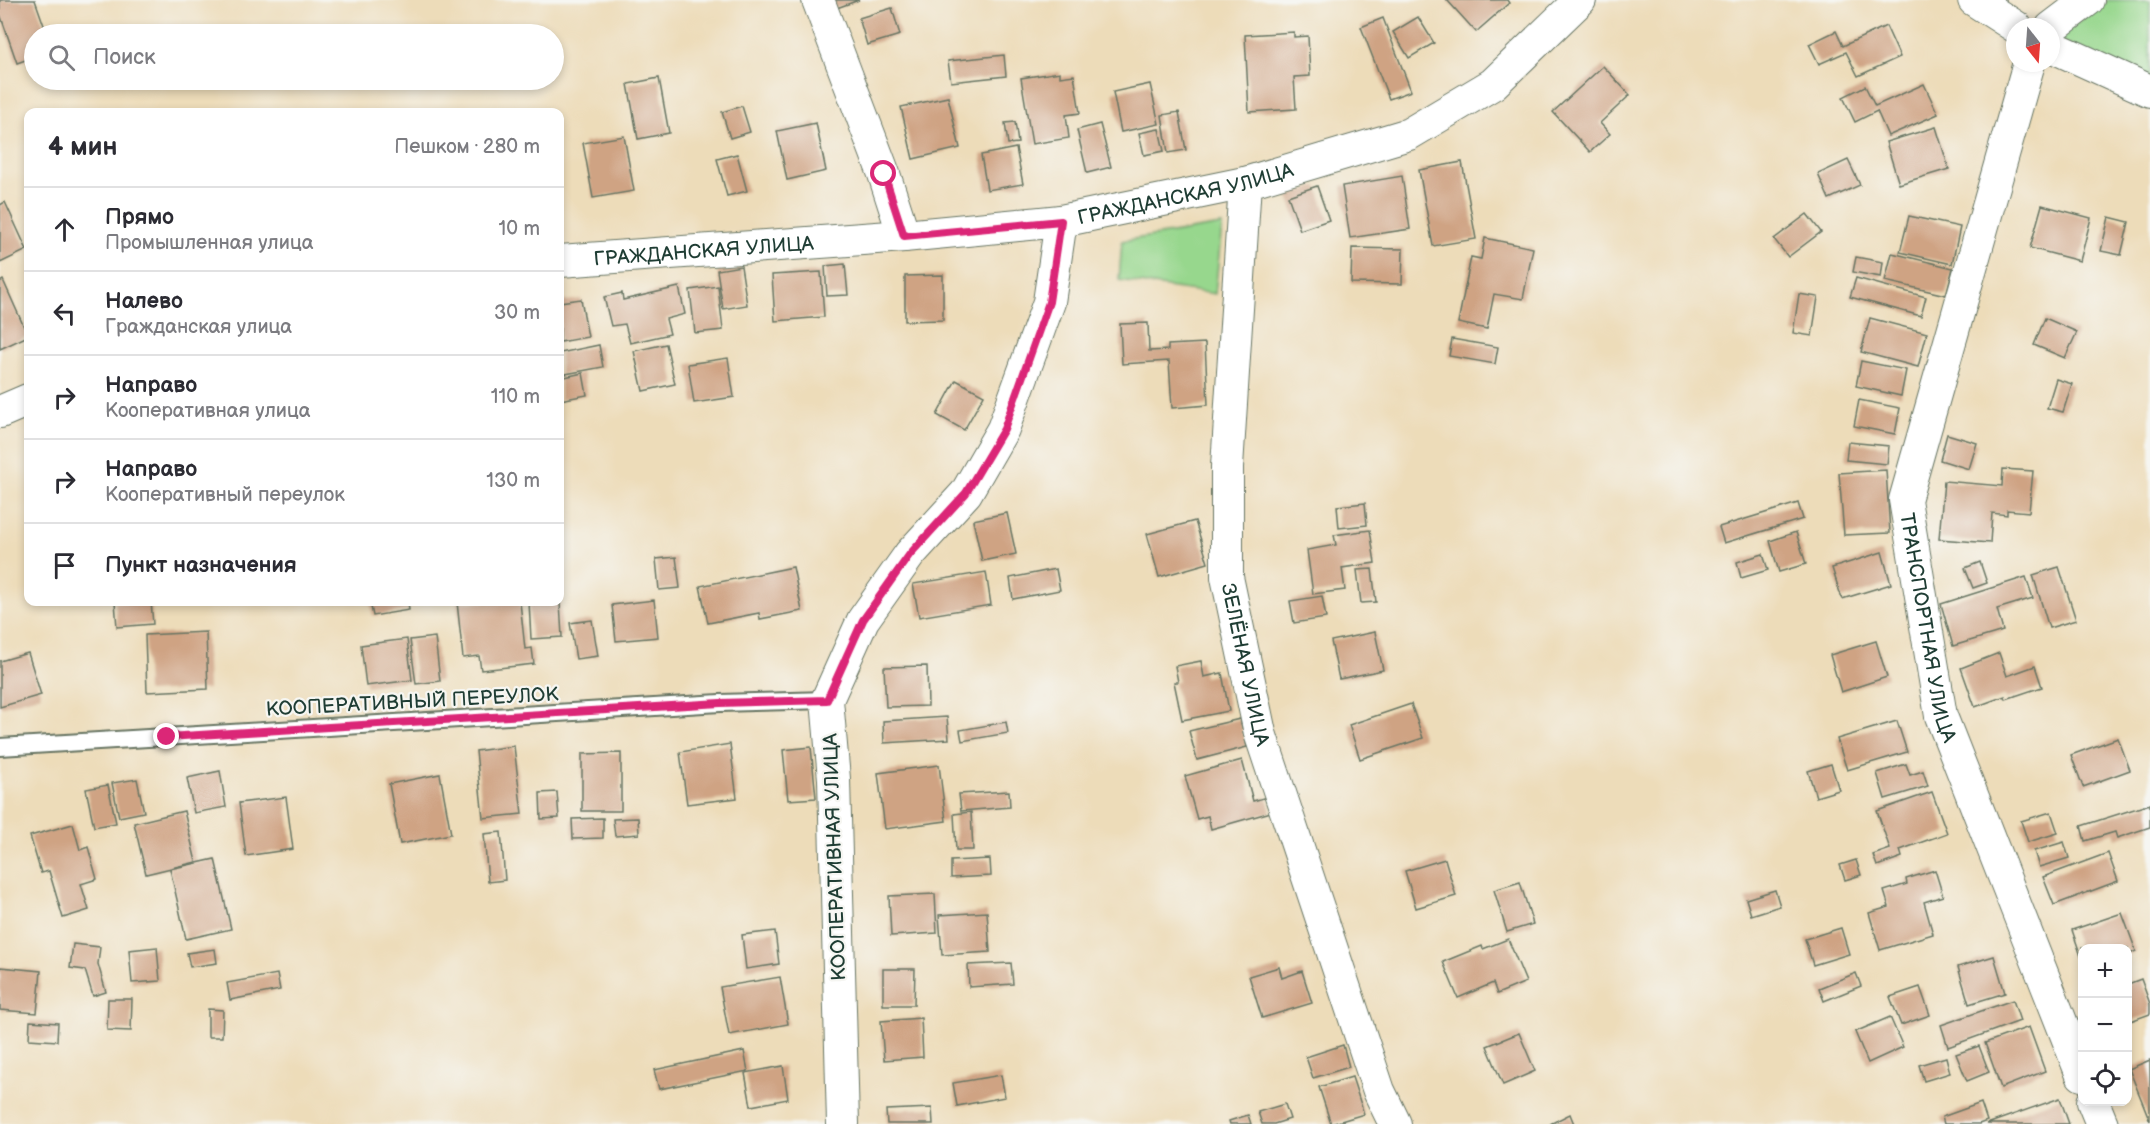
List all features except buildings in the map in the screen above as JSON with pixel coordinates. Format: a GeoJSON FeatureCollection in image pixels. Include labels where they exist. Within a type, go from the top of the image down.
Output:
{"type":"FeatureCollection","features":[{"type":"Feature","properties":{"kind":"street"},"geometry":{"type":"LineString","coordinates":[[818,0],[904,236]]}},
{"type":"Feature","properties":{"kind":"street","name":"ГРАЖДАНСКАЯ УЛИЦА"},"geometry":{"type":"LineString","coordinates":[[564,261],[904,236],[1061,221],[1245,183],[1409,134],[1493,84],[1580,0]]}},
{"type":"Feature","properties":{"kind":"street"},"geometry":{"type":"LineString","coordinates":[[1974,0],[2006,21]]}},
{"type":"Feature","properties":{"kind":"street"},"geometry":{"type":"LineString","coordinates":[[2060,21],[2088,0]]}},
{"type":"Feature","properties":{"kind":"street"},"geometry":{"type":"LineString","coordinates":[[2060,50],[2150,91]]}},
{"type":"Feature","properties":{"kind":"street","name":"ТРАНСПОРТНАЯ УЛИЦА"},"geometry":{"type":"LineString","coordinates":[[2027,72],[1905,500],[1941,716],[2078,1065]]}},
{"type":"Feature","properties":{"kind":"street","name":"ЗЕЛЁНАЯ УЛИЦА"},"geometry":{"type":"LineString","coordinates":[[1245,183],[1227,467],[1227,578],[1260,733],[1379,1091],[1395,1124]]}},
{"type":"Feature","properties":{"kind":"street","name":"КООПЕРАТИВНАЯ УЛИЦА"},"geometry":{"type":"LineString","coordinates":[[843,1124],[834,779],[827,700],[863,620],[910,554],[966,493],[1004,429],[1049,302],[1061,221]]}},
{"type":"Feature","properties":{"kind":"street"},"geometry":{"type":"LineString","coordinates":[[0,412],[24,402]]}},
{"type":"Feature","properties":{"kind":"street"},"geometry":{"type":"LineString","coordinates":[[2095,1106],[2102,1124]]}},
{"type":"Feature","properties":{"kind":"lane","name":"КООПЕРАТИВНЫЙ ПЕРЕУЛОК"},"geometry":{"type":"LineString","coordinates":[[0,747],[720,703],[827,700]]}},
{"type":"Feature","properties":{"kind":"green space"},"geometry":{"type":"Polygon","coordinates":[[[2108,0],[2150,0],[2150,83],[2060,41],[2060,35],[2108,0]]]}},
{"type":"Feature","properties":{"kind":"green space"},"geometry":{"type":"Polygon","coordinates":[[[1222,225],[1215,294],[1119,280],[1122,241],[1222,225]]]}},
{"type":"Feature","properties":{"kind":"route"},"geometry":{"type":"LineString","coordinates":[[167,737],[720,703],[827,700],[863,620],[910,554],[966,493],[1004,429],[1049,302],[1061,221],[904,236],[884,174]]}}]}
